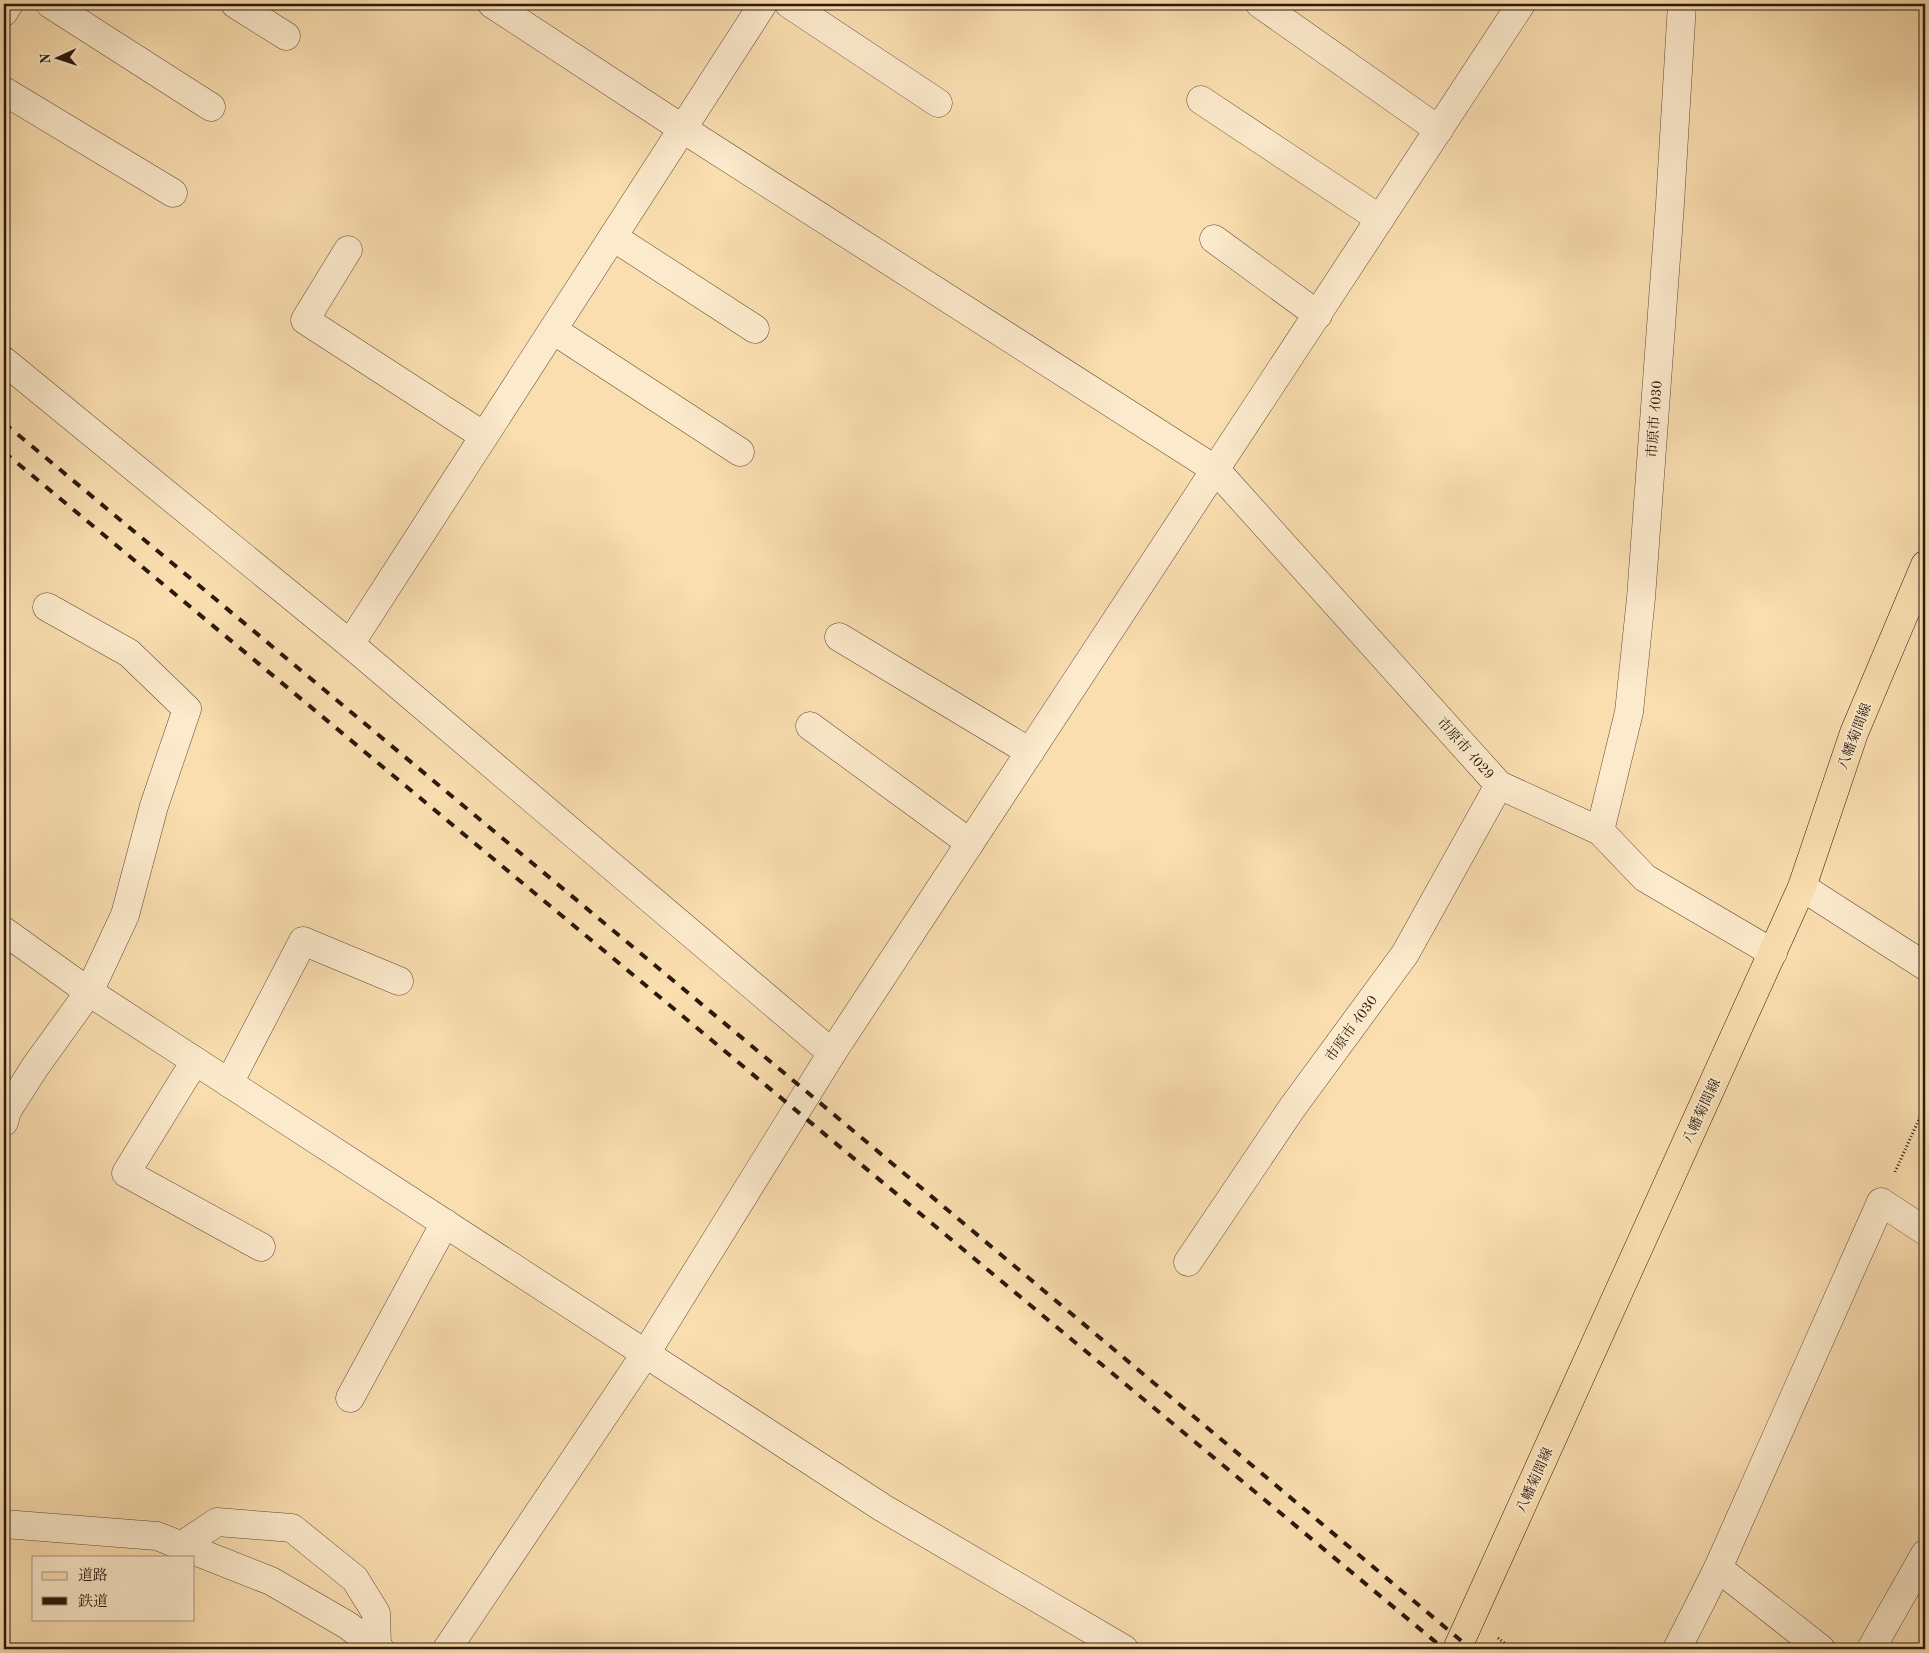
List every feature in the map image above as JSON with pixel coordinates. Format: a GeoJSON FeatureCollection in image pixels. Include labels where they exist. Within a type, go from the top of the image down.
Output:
{"type":"FeatureCollection","features":[{"type":"Feature","properties":{"kind":"main road","name":"八幡菊間線"},"geometry":{"type":"LineString","coordinates":[[1457,1649],[1774,952],[1802,887],[1854,733],[1925,565]]}},
{"type":"Feature","properties":{"kind":"street"},"geometry":{"type":"LineString","coordinates":[[4,12],[9,4]]}},
{"type":"Feature","properties":{"kind":"street"},"geometry":{"type":"LineString","coordinates":[[50,4],[211,107]]}},
{"type":"Feature","properties":{"kind":"street"},"geometry":{"type":"LineString","coordinates":[[235,4],[286,36]]}},
{"type":"Feature","properties":{"kind":"street","name":"市原市 ｲ029"},"geometry":{"type":"LineString","coordinates":[[492,4],[683,129],[1216,470],[1499,785],[1600,831],[1645,878],[1774,952]]}},
{"type":"Feature","properties":{"kind":"street"},"geometry":{"type":"LineString","coordinates":[[350,644],[763,4]]}},
{"type":"Feature","properties":{"kind":"street"},"geometry":{"type":"LineString","coordinates":[[790,4],[938,103]]}},
{"type":"Feature","properties":{"kind":"street"},"geometry":{"type":"LineString","coordinates":[[1260,4],[1439,130]]}},
{"type":"Feature","properties":{"kind":"street"},"geometry":{"type":"LineString","coordinates":[[447,1649],[646,1354],[832,1053],[1521,4]]}},
{"type":"Feature","properties":{"kind":"street","name":"市原市 ｲ030"},"geometry":{"type":"LineString","coordinates":[[1600,831],[1629,712],[1642,598],[1682,4]]}},
{"type":"Feature","properties":{"kind":"street"},"geometry":{"type":"LineString","coordinates":[[4,91],[173,193]]}},
{"type":"Feature","properties":{"kind":"street"},"geometry":{"type":"LineString","coordinates":[[1201,100],[1380,219]]}},
{"type":"Feature","properties":{"kind":"street"},"geometry":{"type":"LineString","coordinates":[[613,237],[755,330]]}},
{"type":"Feature","properties":{"kind":"street"},"geometry":{"type":"LineString","coordinates":[[1214,239],[1318,315]]}},
{"type":"Feature","properties":{"kind":"street"},"geometry":{"type":"LineString","coordinates":[[348,250],[305,320],[484,436]]}},
{"type":"Feature","properties":{"kind":"street"},"geometry":{"type":"LineString","coordinates":[[553,330],[740,452]]}},
{"type":"Feature","properties":{"kind":"street"},"geometry":{"type":"LineString","coordinates":[[4,360],[350,644],[832,1053]]}},
{"type":"Feature","properties":{"kind":"street"},"geometry":{"type":"LineString","coordinates":[[4,1122],[6,1111],[89,992],[125,915],[154,806],[187,708],[129,653],[46,607]]}},
{"type":"Feature","properties":{"kind":"street"},"geometry":{"type":"LineString","coordinates":[[840,637],[1030,752]]}},
{"type":"Feature","properties":{"kind":"street"},"geometry":{"type":"LineString","coordinates":[[810,726],[970,843]]}},
{"type":"Feature","properties":{"kind":"street","name":"市原市 ｲ030"},"geometry":{"type":"LineString","coordinates":[[1188,1262],[1292,1108],[1405,954],[1499,785]]}},
{"type":"Feature","properties":{"kind":"street"},"geometry":{"type":"LineString","coordinates":[[1802,887],[1925,966]]}},
{"type":"Feature","properties":{"kind":"street"},"geometry":{"type":"LineString","coordinates":[[4,930],[89,992],[883,1508],[1122,1649]]}},
{"type":"Feature","properties":{"kind":"street"},"geometry":{"type":"LineString","coordinates":[[229,1083],[303,941],[399,981]]}},
{"type":"Feature","properties":{"kind":"street"},"geometry":{"type":"LineString","coordinates":[[195,1061],[126,1173],[261,1247]]}},
{"type":"Feature","properties":{"kind":"street"},"geometry":{"type":"LineString","coordinates":[[1677,1649],[1718,1568],[1881,1202],[1925,1231]]}},
{"type":"Feature","properties":{"kind":"street"},"geometry":{"type":"LineString","coordinates":[[350,1398],[445,1223]]}},
{"type":"Feature","properties":{"kind":"street"},"geometry":{"type":"LineString","coordinates":[[181,1546],[217,1522],[292,1528],[355,1579],[376,1613],[378,1648]]}},
{"type":"Feature","properties":{"kind":"street"},"geometry":{"type":"LineString","coordinates":[[4,1524],[157,1536],[271,1581],[347,1625],[378,1648]]}},
{"type":"Feature","properties":{"kind":"street"},"geometry":{"type":"LineString","coordinates":[[1872,1649],[1925,1554]]}},
{"type":"Feature","properties":{"kind":"street"},"geometry":{"type":"LineString","coordinates":[[1718,1568],[1822,1649]]}},
{"type":"Feature","properties":{"kind":"path"},"geometry":{"type":"LineString","coordinates":[[1881,1202],[1925,1106]]}},
{"type":"Feature","properties":{"kind":"railway"},"geometry":{"type":"LineString","coordinates":[[4,423],[807,1092],[1471,1649]]}},
{"type":"Feature","properties":{"kind":"railway"},"geometry":{"type":"LineString","coordinates":[[4,452],[1444,1649]]}}]}
